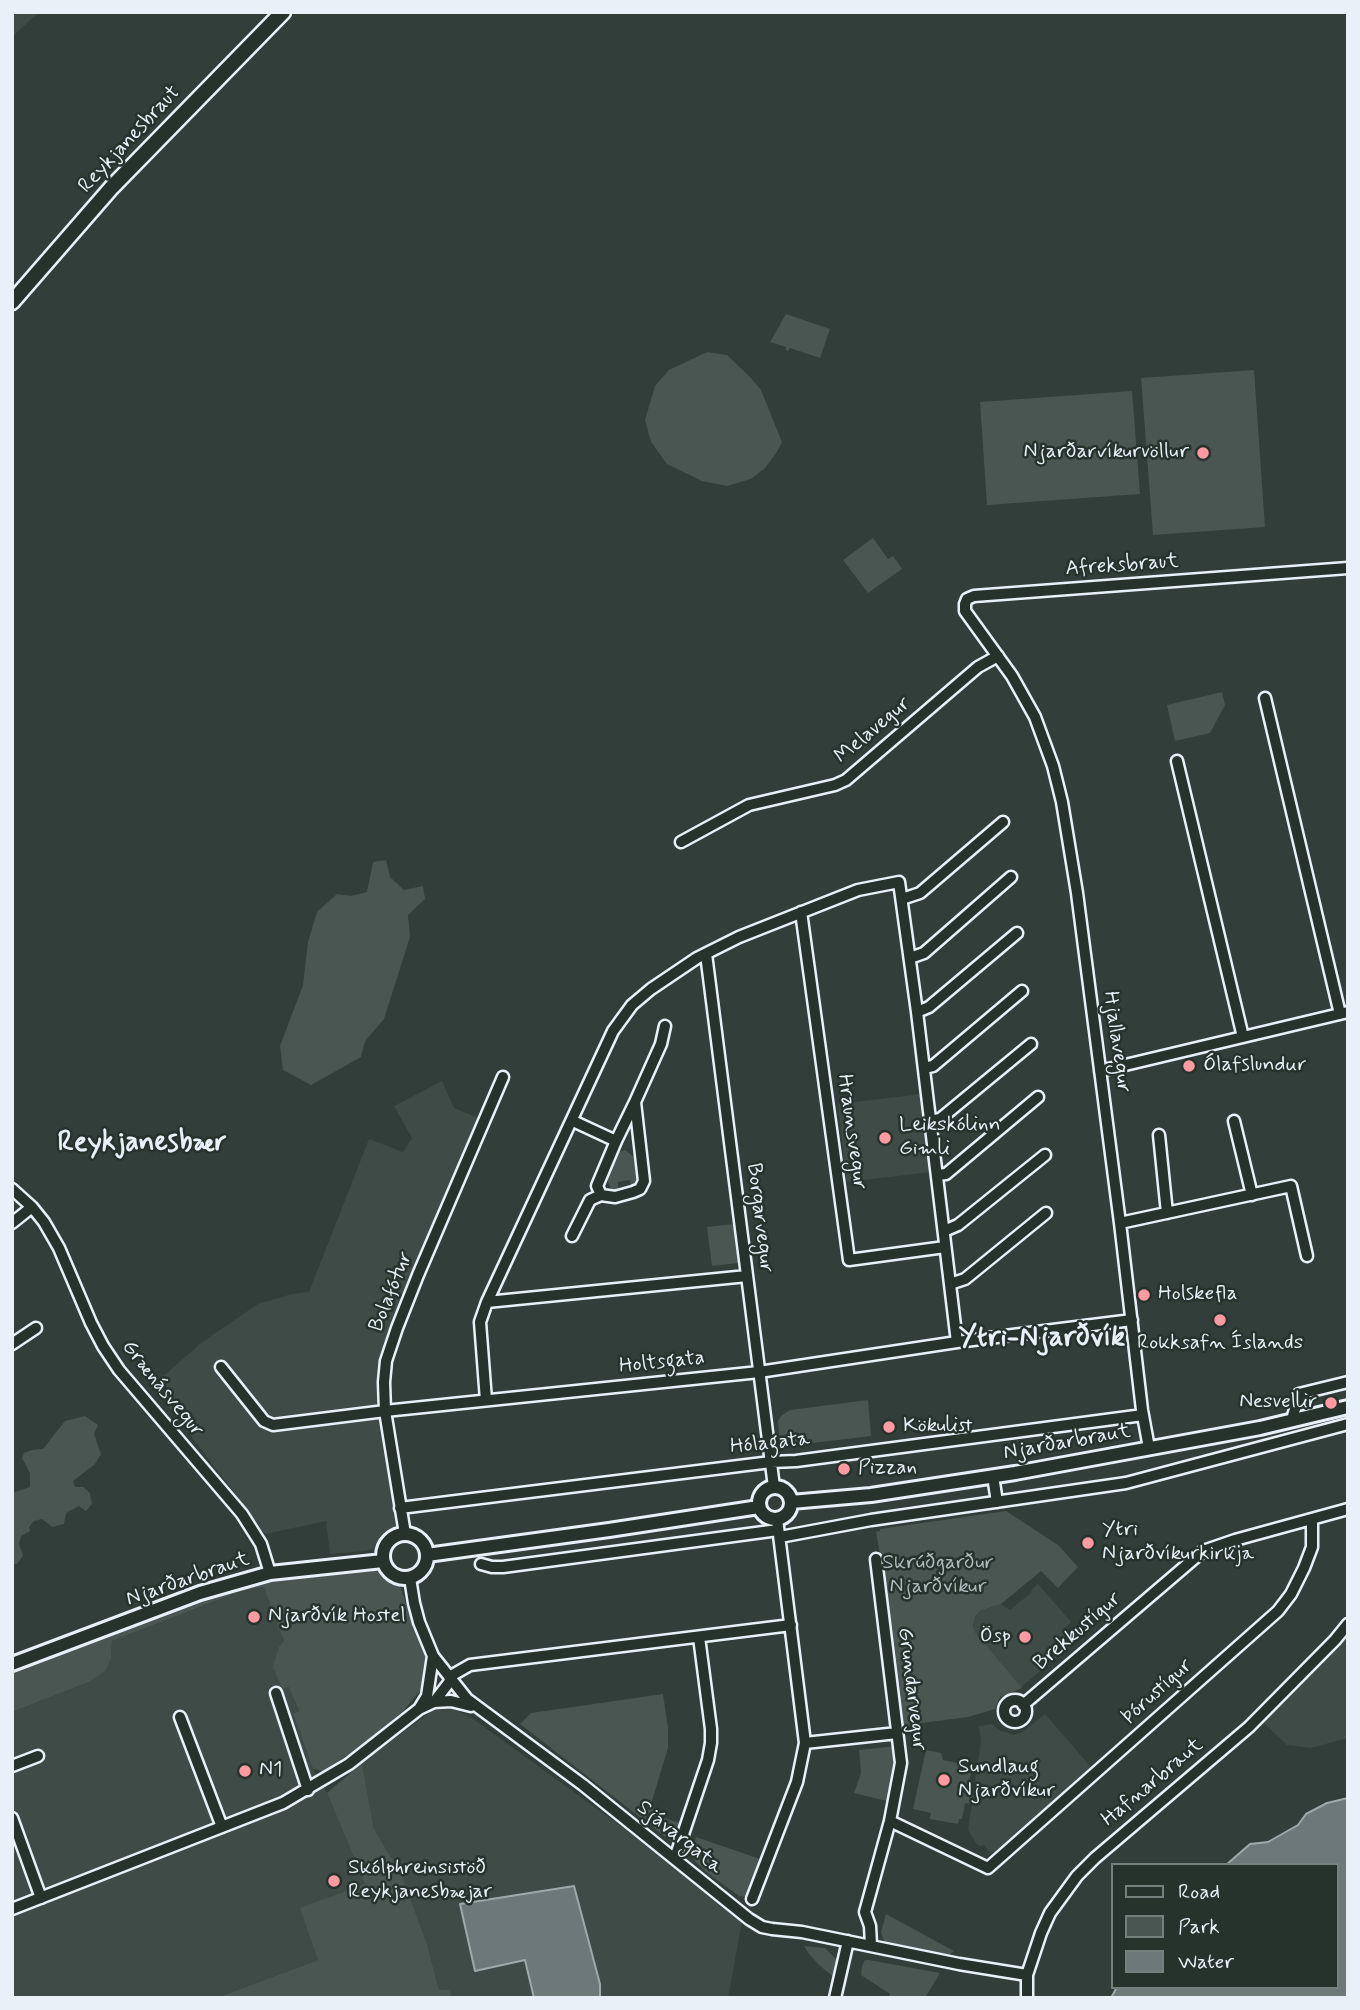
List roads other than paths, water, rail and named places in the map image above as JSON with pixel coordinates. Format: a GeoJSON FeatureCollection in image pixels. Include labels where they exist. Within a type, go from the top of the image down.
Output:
{"type":"FeatureCollection","features":[{"type":"Feature","properties":{"kind":"highway","name":"Reykjanesbraut"},"geometry":{"type":"LineString","coordinates":[[12,302],[112,187],[283,12]]}},
{"type":"Feature","properties":{"kind":"main road","name":"Njarðarbraut"},"geometry":{"type":"LineString","coordinates":[[791,1502],[871,1494],[993,1476],[1149,1448],[1348,1407]]}},
{"type":"Feature","properties":{"kind":"main road"},"geometry":{"type":"LineString","coordinates":[[774,1487],[784,1489],[791,1502],[779,1529],[759,1507],[760,1496],[768,1488],[774,1487]]}},
{"type":"Feature","properties":{"kind":"main road"},"geometry":{"type":"LineString","coordinates":[[427,1555],[759,1507]]}},
{"type":"Feature","properties":{"kind":"main road"},"geometry":{"type":"LineString","coordinates":[[405,1534],[422,1542],[427,1555],[421,1572],[410,1578],[396,1577],[383,1561],[388,1542],[405,1534]]}},
{"type":"Feature","properties":{"kind":"main road","name":"Njarðarbraut"},"geometry":{"type":"LineString","coordinates":[[12,1664],[200,1593],[270,1573],[383,1561]]}},
{"type":"Feature","properties":{"kind":"street","name":"Afreksbraut"},"geometry":{"type":"LineString","coordinates":[[999,656],[965,611],[967,599],[974,596],[1348,568]]}},
{"type":"Feature","properties":{"kind":"street","name":"Melavegur"},"geometry":{"type":"LineString","coordinates":[[681,842],[749,805],[846,780],[978,667],[999,656]]}},
{"type":"Feature","properties":{"kind":"street","name":"Hjallavegur"},"geometry":{"type":"LineString","coordinates":[[999,656],[1035,717],[1053,766],[1069,835],[1149,1448]]}},
{"type":"Feature","properties":{"kind":"street"},"geometry":{"type":"LineString","coordinates":[[1100,1071],[1344,1013],[1265,698]]}},
{"type":"Feature","properties":{"kind":"street"},"geometry":{"type":"LineString","coordinates":[[1177,761],[1244,1037]]}},
{"type":"Feature","properties":{"kind":"street"},"geometry":{"type":"LineString","coordinates":[[902,899],[920,893],[1003,822]]}},
{"type":"Feature","properties":{"kind":"street"},"geometry":{"type":"LineString","coordinates":[[910,958],[924,953],[1010,877]]}},
{"type":"Feature","properties":{"kind":"street"},"geometry":{"type":"LineString","coordinates":[[486,1400],[480,1322],[487,1302],[613,1031],[632,1005],[697,958],[739,937],[858,890],[899,883],[957,1342]]}},
{"type":"Feature","properties":{"kind":"street","name":"Hraunsvegur"},"geometry":{"type":"LineString","coordinates":[[801,912],[849,1261],[946,1247]]}},
{"type":"Feature","properties":{"kind":"street"},"geometry":{"type":"LineString","coordinates":[[917,1012],[929,1007],[1017,933]]}},
{"type":"Feature","properties":{"kind":"street","name":"Borgarvegur"},"geometry":{"type":"LineString","coordinates":[[706,954],[774,1487]]}},
{"type":"Feature","properties":{"kind":"street"},"geometry":{"type":"LineString","coordinates":[[924,1068],[933,1066],[1022,991]]}},
{"type":"Feature","properties":{"kind":"street"},"geometry":{"type":"LineString","coordinates":[[601,1195],[597,1186],[661,1044],[665,1026]]}},
{"type":"Feature","properties":{"kind":"street"},"geometry":{"type":"LineString","coordinates":[[930,1121],[940,1119],[1031,1044]]}},
{"type":"Feature","properties":{"kind":"street","name":"Bolafótur"},"geometry":{"type":"LineString","coordinates":[[405,1534],[385,1411],[385,1372],[393,1339],[503,1077]]}},
{"type":"Feature","properties":{"kind":"street"},"geometry":{"type":"LineString","coordinates":[[937,1175],[946,1174],[1038,1097]]}},
{"type":"Feature","properties":{"kind":"street"},"geometry":{"type":"LineString","coordinates":[[572,1236],[590,1200],[601,1195],[615,1197],[633,1192],[640,1189],[644,1181],[635,1102]]}},
{"type":"Feature","properties":{"kind":"street"},"geometry":{"type":"LineString","coordinates":[[573,1121],[615,1141]]}},
{"type":"Feature","properties":{"kind":"street"},"geometry":{"type":"LineString","coordinates":[[1234,1121],[1252,1195]]}},
{"type":"Feature","properties":{"kind":"street"},"geometry":{"type":"LineString","coordinates":[[1159,1135],[1167,1213]]}},
{"type":"Feature","properties":{"kind":"street"},"geometry":{"type":"LineString","coordinates":[[944,1231],[958,1225],[1045,1155]]}},
{"type":"Feature","properties":{"kind":"street"},"geometry":{"type":"LineString","coordinates":[[1120,1223],[1291,1186],[1307,1256]]}},
{"type":"Feature","properties":{"kind":"street","name":"Grænásvegur"},"geometry":{"type":"LineString","coordinates":[[12,1189],[44,1222],[59,1248],[103,1346],[119,1370],[242,1514],[261,1544],[270,1573]]}},
{"type":"Feature","properties":{"kind":"street"},"geometry":{"type":"LineString","coordinates":[[12,1223],[32,1207]]}},
{"type":"Feature","properties":{"kind":"street"},"geometry":{"type":"LineString","coordinates":[[950,1284],[965,1279],[1046,1213]]}},
{"type":"Feature","properties":{"kind":"street"},"geometry":{"type":"LineString","coordinates":[[487,1302],[747,1276]]}},
{"type":"Feature","properties":{"kind":"street","name":"Holtsgata"},"geometry":{"type":"LineString","coordinates":[[221,1367],[267,1424],[274,1425],[759,1372],[957,1342],[1132,1320]]}},
{"type":"Feature","properties":{"kind":"street"},"geometry":{"type":"LineString","coordinates":[[12,1343],[36,1328]]}},
{"type":"Feature","properties":{"kind":"street"},"geometry":{"type":"LineString","coordinates":[[1292,1420],[1299,1394],[1348,1382]]}},
{"type":"Feature","properties":{"kind":"street","name":"Hólagata"},"geometry":{"type":"LineString","coordinates":[[400,1508],[796,1461],[1143,1415]]}},
{"type":"Feature","properties":{"kind":"street"},"geometry":{"type":"LineString","coordinates":[[481,1564],[503,1567],[779,1529],[871,1520],[1126,1483],[1348,1424]]}},
{"type":"Feature","properties":{"kind":"street"},"geometry":{"type":"LineString","coordinates":[[993,1476],[998,1502]]}},
{"type":"Feature","properties":{"kind":"street","name":"Brekkustígur"},"geometry":{"type":"LineString","coordinates":[[1023,1705],[1203,1551],[1348,1509]]}},
{"type":"Feature","properties":{"kind":"street","name":"Þórustígur"},"geometry":{"type":"LineString","coordinates":[[890,1821],[988,1868],[1278,1611],[1291,1594],[1312,1547],[1312,1520]]}},
{"type":"Feature","properties":{"kind":"street"},"geometry":{"type":"LineString","coordinates":[[752,1899],[797,1782],[805,1743],[779,1529]]}},
{"type":"Feature","properties":{"kind":"street","name":"Grundarvegur"},"geometry":{"type":"LineString","coordinates":[[871,1945],[870,1926],[865,1912],[890,1821],[901,1763],[876,1559]]}},
{"type":"Feature","properties":{"kind":"street","name":"Sjávargata"},"geometry":{"type":"LineString","coordinates":[[410,1578],[416,1612],[433,1656],[450,1679],[477,1707],[583,1786],[749,1919],[762,1927],[1027,1975]]}},
{"type":"Feature","properties":{"kind":"street","name":"Hafnarbraut"},"geometry":{"type":"LineString","coordinates":[[1027,1998],[1027,1975],[1050,1913],[1077,1876],[1249,1727],[1348,1624]]}},
{"type":"Feature","properties":{"kind":"street"},"geometry":{"type":"LineString","coordinates":[[12,1909],[283,1803],[308,1790],[349,1764],[470,1665],[791,1625]]}},
{"type":"Feature","properties":{"kind":"street"},"geometry":{"type":"LineString","coordinates":[[675,1858],[708,1760],[711,1743],[699,1637]]}},
{"type":"Feature","properties":{"kind":"street"},"geometry":{"type":"LineString","coordinates":[[430,1699],[433,1656]]}},
{"type":"Feature","properties":{"kind":"street"},"geometry":{"type":"LineString","coordinates":[[276,1693],[308,1790]]}},
{"type":"Feature","properties":{"kind":"street"},"geometry":{"type":"LineString","coordinates":[[430,1699],[477,1707]]}},
{"type":"Feature","properties":{"kind":"street"},"geometry":{"type":"LineString","coordinates":[[180,1717],[222,1827]]}},
{"type":"Feature","properties":{"kind":"street"},"geometry":{"type":"LineString","coordinates":[[805,1743],[897,1733]]}},
{"type":"Feature","properties":{"kind":"street"},"geometry":{"type":"LineString","coordinates":[[12,1766],[38,1756]]}},
{"type":"Feature","properties":{"kind":"street"},"geometry":{"type":"LineString","coordinates":[[12,1818],[41,1898]]}},
{"type":"Feature","properties":{"kind":"street"},"geometry":{"type":"LineString","coordinates":[[835,1998],[848,1941]]}},
{"type":"Feature","properties":{"kind":"water"},"geometry":{"type":"Polygon","coordinates":[[[1348,1798],[1348,1998],[1111,1998],[1116,1989],[1339,1989],[1339,1863],[1228,1863],[1250,1844],[1268,1842],[1298,1825],[1306,1814],[1327,1803],[1348,1798]]]}},
{"type":"Feature","properties":{"kind":"water"},"geometry":{"type":"Polygon","coordinates":[[[574,1886],[600,1984],[600,1998],[534,1998],[525,1960],[475,1971],[460,1904],[574,1886]]]}},
{"type":"Feature","properties":{"kind":"place","name":"Njarðarvíkurvöllur"},"geometry":{"type":"Point","coordinates":[1203,453]}},
{"type":"Feature","properties":{"kind":"place","name":"Ólafslundur"},"geometry":{"type":"Point","coordinates":[1189,1066]}},
{"type":"Feature","properties":{"kind":"place","name":"Leikskólinn Gimli"},"geometry":{"type":"Point","coordinates":[885,1138]}},
{"type":"Feature","properties":{"kind":"place","name":"Holskefla"},"geometry":{"type":"Point","coordinates":[1144,1295]}},
{"type":"Feature","properties":{"kind":"place","name":"Rokksafn Íslands"},"geometry":{"type":"Point","coordinates":[1220,1320]}},
{"type":"Feature","properties":{"kind":"place","name":"Nesvellir"},"geometry":{"type":"Point","coordinates":[1331,1403]}},
{"type":"Feature","properties":{"kind":"place","name":"Kökulist"},"geometry":{"type":"Point","coordinates":[889,1427]}},
{"type":"Feature","properties":{"kind":"place","name":"Pizzan"},"geometry":{"type":"Point","coordinates":[844,1469]}},
{"type":"Feature","properties":{"kind":"place","name":"Ytri Njarðvíkurkirkja"},"geometry":{"type":"Point","coordinates":[1088,1543]}},
{"type":"Feature","properties":{"kind":"place","name":"Njarðvík Hostel"},"geometry":{"type":"Point","coordinates":[254,1617]}},
{"type":"Feature","properties":{"kind":"place","name":"Ösp"},"geometry":{"type":"Point","coordinates":[1025,1637]}},
{"type":"Feature","properties":{"kind":"place","name":"N1"},"geometry":{"type":"Point","coordinates":[245,1771]}},
{"type":"Feature","properties":{"kind":"place","name":"Sundlaug Njarðvíkur"},"geometry":{"type":"Point","coordinates":[944,1780]}},
{"type":"Feature","properties":{"kind":"place","name":"Skólphreinsistöð Reykjanesbæjar"},"geometry":{"type":"Point","coordinates":[334,1881]}},
{"type":"Feature","properties":{"kind":"district","name":"Reykjanesbær"},"geometry":{"type":"Point","coordinates":[142,1144]}},
{"type":"Feature","properties":{"kind":"district","name":"Ytri-Njarðvík"},"geometry":{"type":"Point","coordinates":[1042,1339]}},
{"type":"Feature","properties":{"kind":"park label","name":"Skrúðgarður Njarðvíkur"},"geometry":{"type":"Point","coordinates":[938,1576]}}]}
